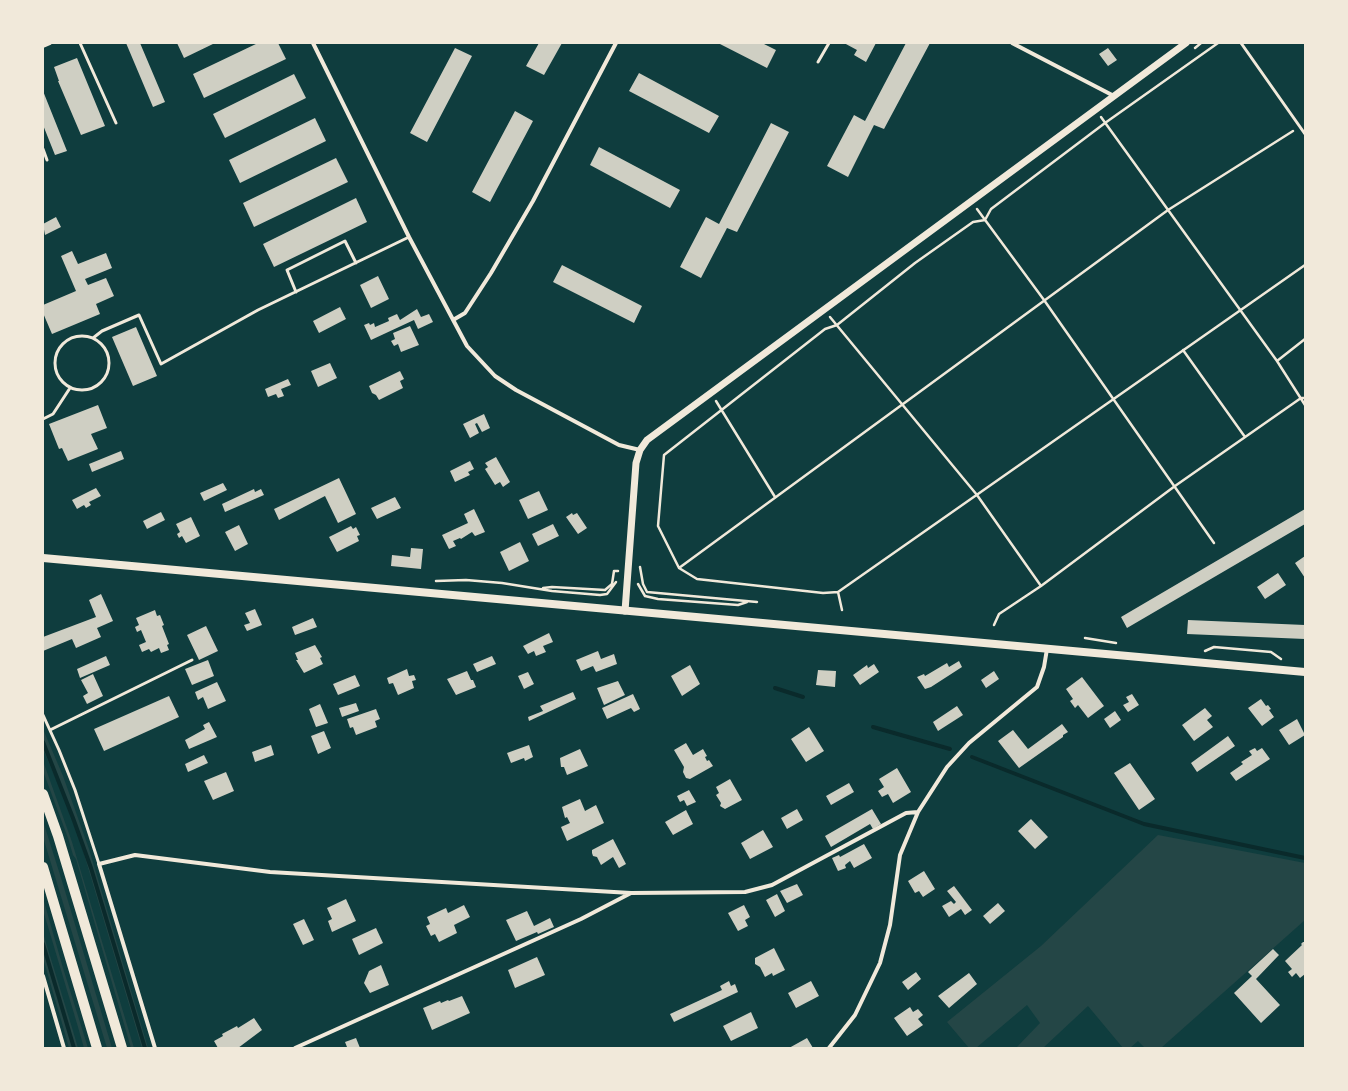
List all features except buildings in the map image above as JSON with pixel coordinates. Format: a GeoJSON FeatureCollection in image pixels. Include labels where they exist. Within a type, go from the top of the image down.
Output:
{"type":"FeatureCollection","features":[{"type":"Feature","properties":{"kind":"main road"},"geometry":{"type":"LineString","coordinates":[[43,558],[1305,672]]}},
{"type":"Feature","properties":{"kind":"main road"},"geometry":{"type":"LineString","coordinates":[[43,794],[58,836],[122,1048]]}},
{"type":"Feature","properties":{"kind":"main road"},"geometry":{"type":"LineString","coordinates":[[43,866],[98,1048]]}},
{"type":"Feature","properties":{"kind":"street"},"geometry":{"type":"LineString","coordinates":[[43,46],[50,43]]}},
{"type":"Feature","properties":{"kind":"street"},"geometry":{"type":"LineString","coordinates":[[313,43],[409,237],[467,346],[495,376],[516,390],[618,445],[640,450]]}},
{"type":"Feature","properties":{"kind":"street"},"geometry":{"type":"LineString","coordinates":[[453,320],[465,313],[492,273],[537,194],[616,43]]}},
{"type":"Feature","properties":{"kind":"street"},"geometry":{"type":"LineString","coordinates":[[1012,43],[1114,96]]}},
{"type":"Feature","properties":{"kind":"street"},"geometry":{"type":"LineString","coordinates":[[625,611],[635,480],[640,450],[647,440],[1186,43]]}},
{"type":"Feature","properties":{"kind":"street"},"geometry":{"type":"LineString","coordinates":[[829,1048],[855,1015],[880,963],[890,925],[900,855],[918,812],[948,767],[969,743],[1037,686],[1044,666],[1047,649]]}},
{"type":"Feature","properties":{"kind":"street"},"geometry":{"type":"LineString","coordinates":[[155,1048],[99,864],[135,855],[270,872],[631,893],[746,892],[772,885],[906,813],[918,812]]}},
{"type":"Feature","properties":{"kind":"street"},"geometry":{"type":"LineString","coordinates":[[295,1048],[581,920],[631,893]]}},
{"type":"Feature","properties":{"kind":"street"},"geometry":{"type":"LineString","coordinates":[[43,976],[64,1048]]}},
{"type":"Feature","properties":{"kind":"lane"},"geometry":{"type":"LineString","coordinates":[[80,43],[116,123]]}},
{"type":"Feature","properties":{"kind":"lane"},"geometry":{"type":"LineString","coordinates":[[818,62],[829,43]]}},
{"type":"Feature","properties":{"kind":"lane"},"geometry":{"type":"LineString","coordinates":[[1241,43],[1305,134]]}},
{"type":"Feature","properties":{"kind":"lane"},"geometry":{"type":"LineString","coordinates":[[43,149],[48,160]]}},
{"type":"Feature","properties":{"kind":"lane"},"geometry":{"type":"LineString","coordinates":[[93,338],[102,331],[139,315],[161,364],[258,310],[409,237]]}},
{"type":"Feature","properties":{"kind":"lane"},"geometry":{"type":"LineString","coordinates":[[296,292],[288,270],[345,241],[356,263]]}},
{"type":"Feature","properties":{"kind":"lane"},"geometry":{"type":"LineString","coordinates":[[84,336],[93,338],[106,350],[109,358],[107,375],[95,388],[87,391],[70,388],[62,382],[57,375],[55,361],[59,348],[66,341],[74,337],[84,336]]}},
{"type":"Feature","properties":{"kind":"lane"},"geometry":{"type":"LineString","coordinates":[[43,419],[53,414],[70,388]]}},
{"type":"Feature","properties":{"kind":"lane"},"geometry":{"type":"LineString","coordinates":[[50,730],[192,660]]}},
{"type":"Feature","properties":{"kind":"lane"},"geometry":{"type":"LineString","coordinates":[[43,716],[75,790],[99,864]]}},
{"type":"Feature","properties":{"kind":"path"},"geometry":{"type":"LineString","coordinates":[[1189,52],[1202,43]]}},
{"type":"Feature","properties":{"kind":"path"},"geometry":{"type":"LineString","coordinates":[[985,220],[991,209],[1106,123],[1218,43]]}},
{"type":"Feature","properties":{"kind":"path"},"geometry":{"type":"LineString","coordinates":[[1096,110],[1277,361],[1305,405]]}},
{"type":"Feature","properties":{"kind":"path"},"geometry":{"type":"LineString","coordinates":[[1095,121],[1107,112]]}},
{"type":"Feature","properties":{"kind":"path"},"geometry":{"type":"LineString","coordinates":[[679,568],[1168,210],[1300,127]]}},
{"type":"Feature","properties":{"kind":"path"},"geometry":{"type":"LineString","coordinates":[[970,213],[983,204]]}},
{"type":"Feature","properties":{"kind":"path"},"geometry":{"type":"LineString","coordinates":[[985,220],[1114,398],[1214,543]]}},
{"type":"Feature","properties":{"kind":"path"},"geometry":{"type":"LineString","coordinates":[[985,220],[973,222],[837,325],[826,329],[722,411],[712,416],[664,455],[658,526],[679,568],[697,579],[823,593],[838,592],[1305,265]]}},
{"type":"Feature","properties":{"kind":"path"},"geometry":{"type":"LineString","coordinates":[[824,321],[830,316]]}},
{"type":"Feature","properties":{"kind":"path"},"geometry":{"type":"LineString","coordinates":[[837,325],[977,494],[1041,586]]}},
{"type":"Feature","properties":{"kind":"path"},"geometry":{"type":"LineString","coordinates":[[1277,361],[1305,339]]}},
{"type":"Feature","properties":{"kind":"path"},"geometry":{"type":"LineString","coordinates":[[1183,350],[1245,437]]}},
{"type":"Feature","properties":{"kind":"path"},"geometry":{"type":"LineString","coordinates":[[711,392],[775,497]]}},
{"type":"Feature","properties":{"kind":"path"},"geometry":{"type":"LineString","coordinates":[[709,405],[722,396]]}},
{"type":"Feature","properties":{"kind":"path"},"geometry":{"type":"LineString","coordinates":[[994,625],[999,614],[1041,586],[1174,486],[1301,398],[1305,398]]}},
{"type":"Feature","properties":{"kind":"path"},"geometry":{"type":"LineString","coordinates":[[640,565],[640,573],[646,592],[654,594],[757,602]]}},
{"type":"Feature","properties":{"kind":"path"},"geometry":{"type":"LineString","coordinates":[[539,588],[552,587],[605,590],[612,584],[614,571],[638,577],[638,586],[645,596],[738,605],[750,601]]}},
{"type":"Feature","properties":{"kind":"path"},"geometry":{"type":"LineString","coordinates":[[433,582],[466,580],[539,588],[552,591],[607,594],[615,585],[618,575],[640,573]]}},
{"type":"Feature","properties":{"kind":"path"},"geometry":{"type":"LineString","coordinates":[[838,592],[842,610]]}},
{"type":"Feature","properties":{"kind":"path"},"geometry":{"type":"LineString","coordinates":[[1085,638],[1105,640],[1123,645]]}},
{"type":"Feature","properties":{"kind":"path"},"geometry":{"type":"LineString","coordinates":[[1199,650],[1206,651],[1214,647],[1271,652],[1280,658],[1286,659]]}},
{"type":"Feature","properties":{"kind":"shaded area"},"geometry":{"type":"Polygon","coordinates":[[[43,729],[63,776],[89,849],[148,1048],[142,1048],[81,844],[67,805],[43,749],[43,729]]]}},
{"type":"Feature","properties":{"kind":"shaded area"},"geometry":{"type":"Polygon","coordinates":[[[43,761],[72,842],[134,1048],[131,1048],[76,859],[73,855],[43,771],[43,761]]]}},
{"type":"Feature","properties":{"kind":"shaded area"},"geometry":{"type":"Polygon","coordinates":[[[43,821],[112,1048],[107,1048],[43,837],[43,821]]]}},
{"type":"Feature","properties":{"kind":"shaded area"},"geometry":{"type":"Polygon","coordinates":[[[1158,835],[1305,863],[1305,920],[1161,1048],[1145,1048],[1138,1041],[1130,1048],[1123,1048],[1088,1006],[1043,1048],[1016,1048],[1040,1023],[1027,1005],[976,1048],[969,1048],[947,1022],[1041,946],[1158,835]]]}},
{"type":"Feature","properties":{"kind":"shaded area"},"geometry":{"type":"Polygon","coordinates":[[[43,898],[88,1048],[84,1048],[43,910],[43,898]]]}},
{"type":"Feature","properties":{"kind":"shaded area"},"geometry":{"type":"Polygon","coordinates":[[[43,933],[78,1048],[69,1048],[43,958],[43,933]]]}},
{"type":"Feature","properties":{"kind":"waterway"},"geometry":{"type":"LineString","coordinates":[[775,688],[803,697]]}},
{"type":"Feature","properties":{"kind":"waterway"},"geometry":{"type":"LineString","coordinates":[[873,727],[950,749]]}},
{"type":"Feature","properties":{"kind":"waterway"},"geometry":{"type":"LineString","coordinates":[[43,742],[91,868],[145,1048]]}},
{"type":"Feature","properties":{"kind":"waterway"},"geometry":{"type":"LineString","coordinates":[[972,757],[1144,824],[1305,858]]}},
{"type":"Feature","properties":{"kind":"waterway"},"geometry":{"type":"LineString","coordinates":[[43,944],[74,1048]]}}]}
